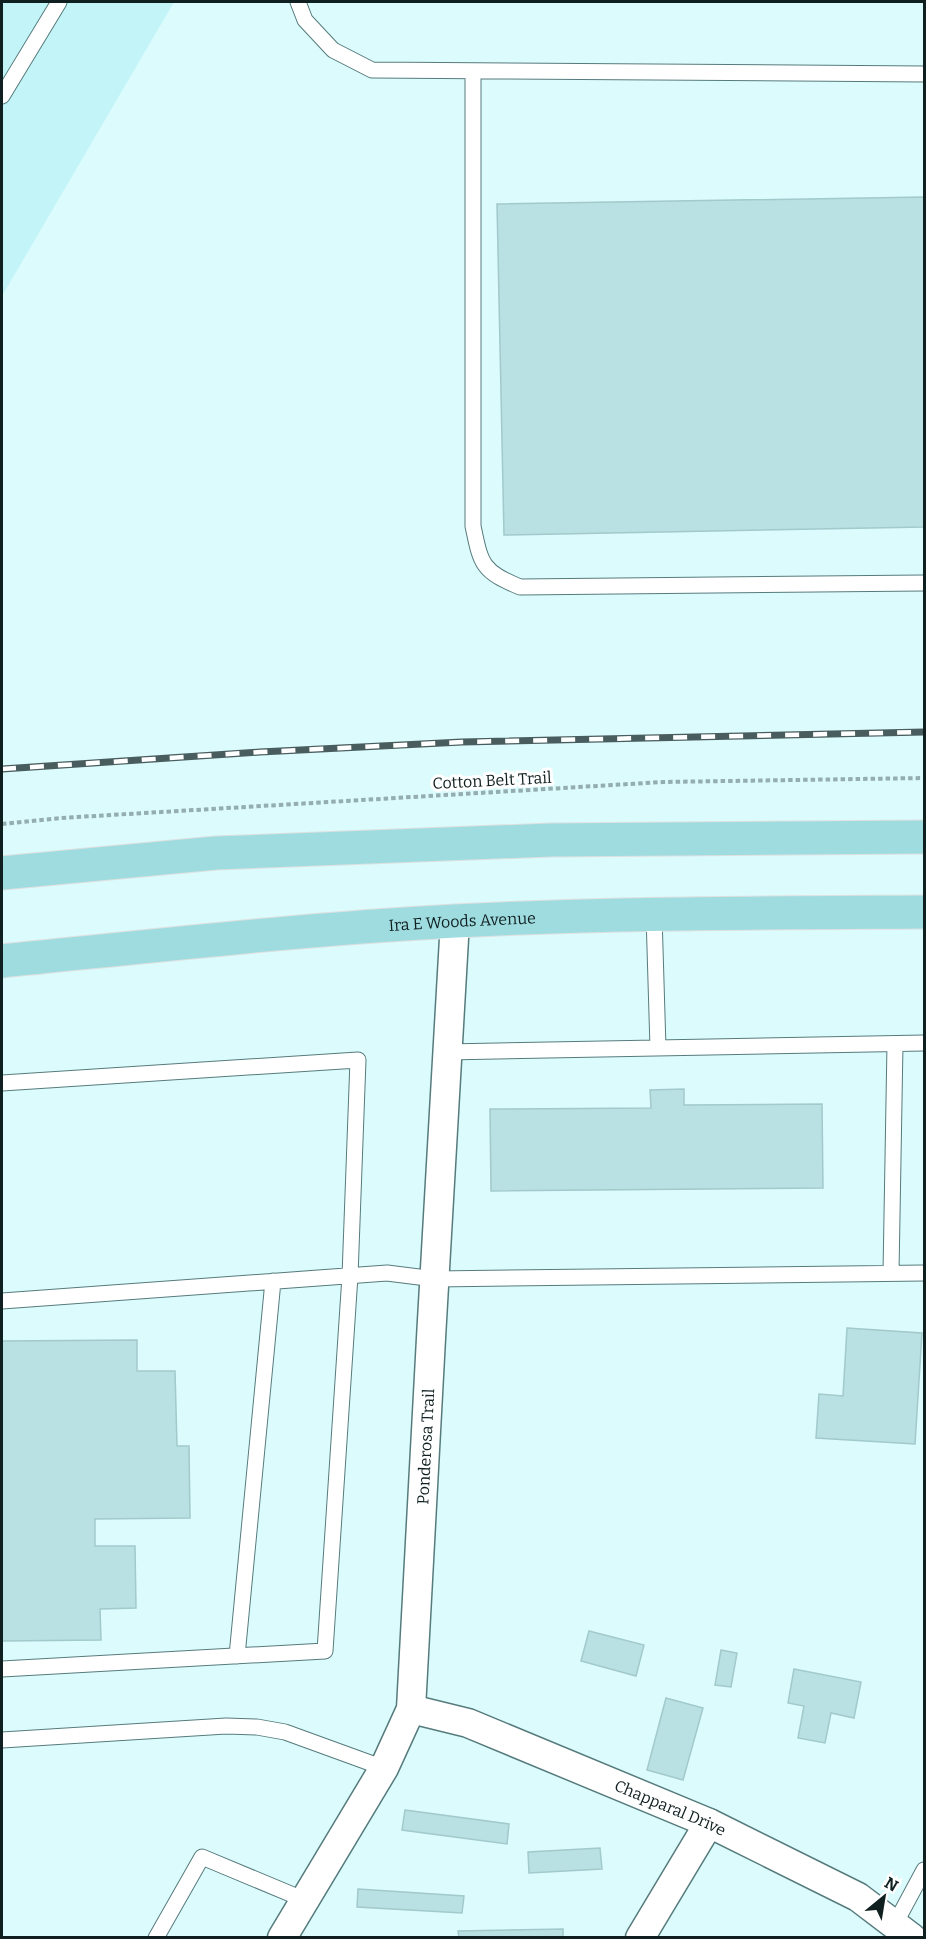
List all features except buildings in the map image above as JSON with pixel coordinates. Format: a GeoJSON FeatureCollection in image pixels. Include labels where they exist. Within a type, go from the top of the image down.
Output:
{"type":"FeatureCollection","features":[{"type":"Feature","properties":{"kind":"main road"},"geometry":{"type":"LineString","coordinates":[[2,873],[216,853],[551,840],[924,837]]}},
{"type":"Feature","properties":{"kind":"main road","name":"Ira E Woods Avenue"},"geometry":{"type":"LineString","coordinates":[[2,961],[269,935],[455,921],[654,915],[924,912]]}},
{"type":"Feature","properties":{"kind":"street","name":"Ponderosa Trail"},"geometry":{"type":"LineString","coordinates":[[282,1938],[384,1768],[411,1709],[438,1187],[455,921]]}},
{"type":"Feature","properties":{"kind":"street","name":"Chapparal Drive"},"geometry":{"type":"LineString","coordinates":[[411,1709],[468,1723],[709,1823],[858,1897],[904,1931]]}},
{"type":"Feature","properties":{"kind":"street"},"geometry":{"type":"LineString","coordinates":[[640,1938],[709,1823]]}},
{"type":"Feature","properties":{"kind":"lane"},"geometry":{"type":"LineString","coordinates":[[2,96],[59,2]]}},
{"type":"Feature","properties":{"kind":"lane"},"geometry":{"type":"LineString","coordinates":[[298,2],[305,20],[333,50],[372,70],[924,74]]}},
{"type":"Feature","properties":{"kind":"lane"},"geometry":{"type":"LineString","coordinates":[[473,71],[473,526],[479,557],[495,577],[520,587],[924,583]]}},
{"type":"Feature","properties":{"kind":"lane"},"geometry":{"type":"LineString","coordinates":[[654,915],[658,1048]]}},
{"type":"Feature","properties":{"kind":"lane"},"geometry":{"type":"LineString","coordinates":[[447,1052],[924,1043]]}},
{"type":"Feature","properties":{"kind":"lane"},"geometry":{"type":"LineString","coordinates":[[891,1273],[895,1044]]}},
{"type":"Feature","properties":{"kind":"lane"},"geometry":{"type":"LineString","coordinates":[[2,1083],[358,1060],[350,1276],[325,1651],[2,1669]]}},
{"type":"Feature","properties":{"kind":"lane"},"geometry":{"type":"LineString","coordinates":[[2,1301],[387,1273],[435,1279],[924,1273]]}},
{"type":"Feature","properties":{"kind":"lane"},"geometry":{"type":"LineString","coordinates":[[237,1656],[273,1281]]}},
{"type":"Feature","properties":{"kind":"lane"},"geometry":{"type":"LineString","coordinates":[[2,1740],[225,1726],[257,1727],[294,1735],[384,1768]]}},
{"type":"Feature","properties":{"kind":"lane"},"geometry":{"type":"LineString","coordinates":[[156,1938],[202,1857],[305,1900]]}},
{"type":"Feature","properties":{"kind":"lane"},"geometry":{"type":"LineString","coordinates":[[904,1931],[924,1870]]}},
{"type":"Feature","properties":{"kind":"path","name":"Cotton Belt Trail"},"geometry":{"type":"LineString","coordinates":[[2,824],[61,818],[663,782],[924,777]]}},
{"type":"Feature","properties":{"kind":"shaded area"},"geometry":{"type":"Polygon","coordinates":[[[2,2],[174,2],[2,296],[2,2]]]}},
{"type":"Feature","properties":{"kind":"railway"},"geometry":{"type":"LineString","coordinates":[[2,769],[260,752],[462,742],[924,732]]}}]}
